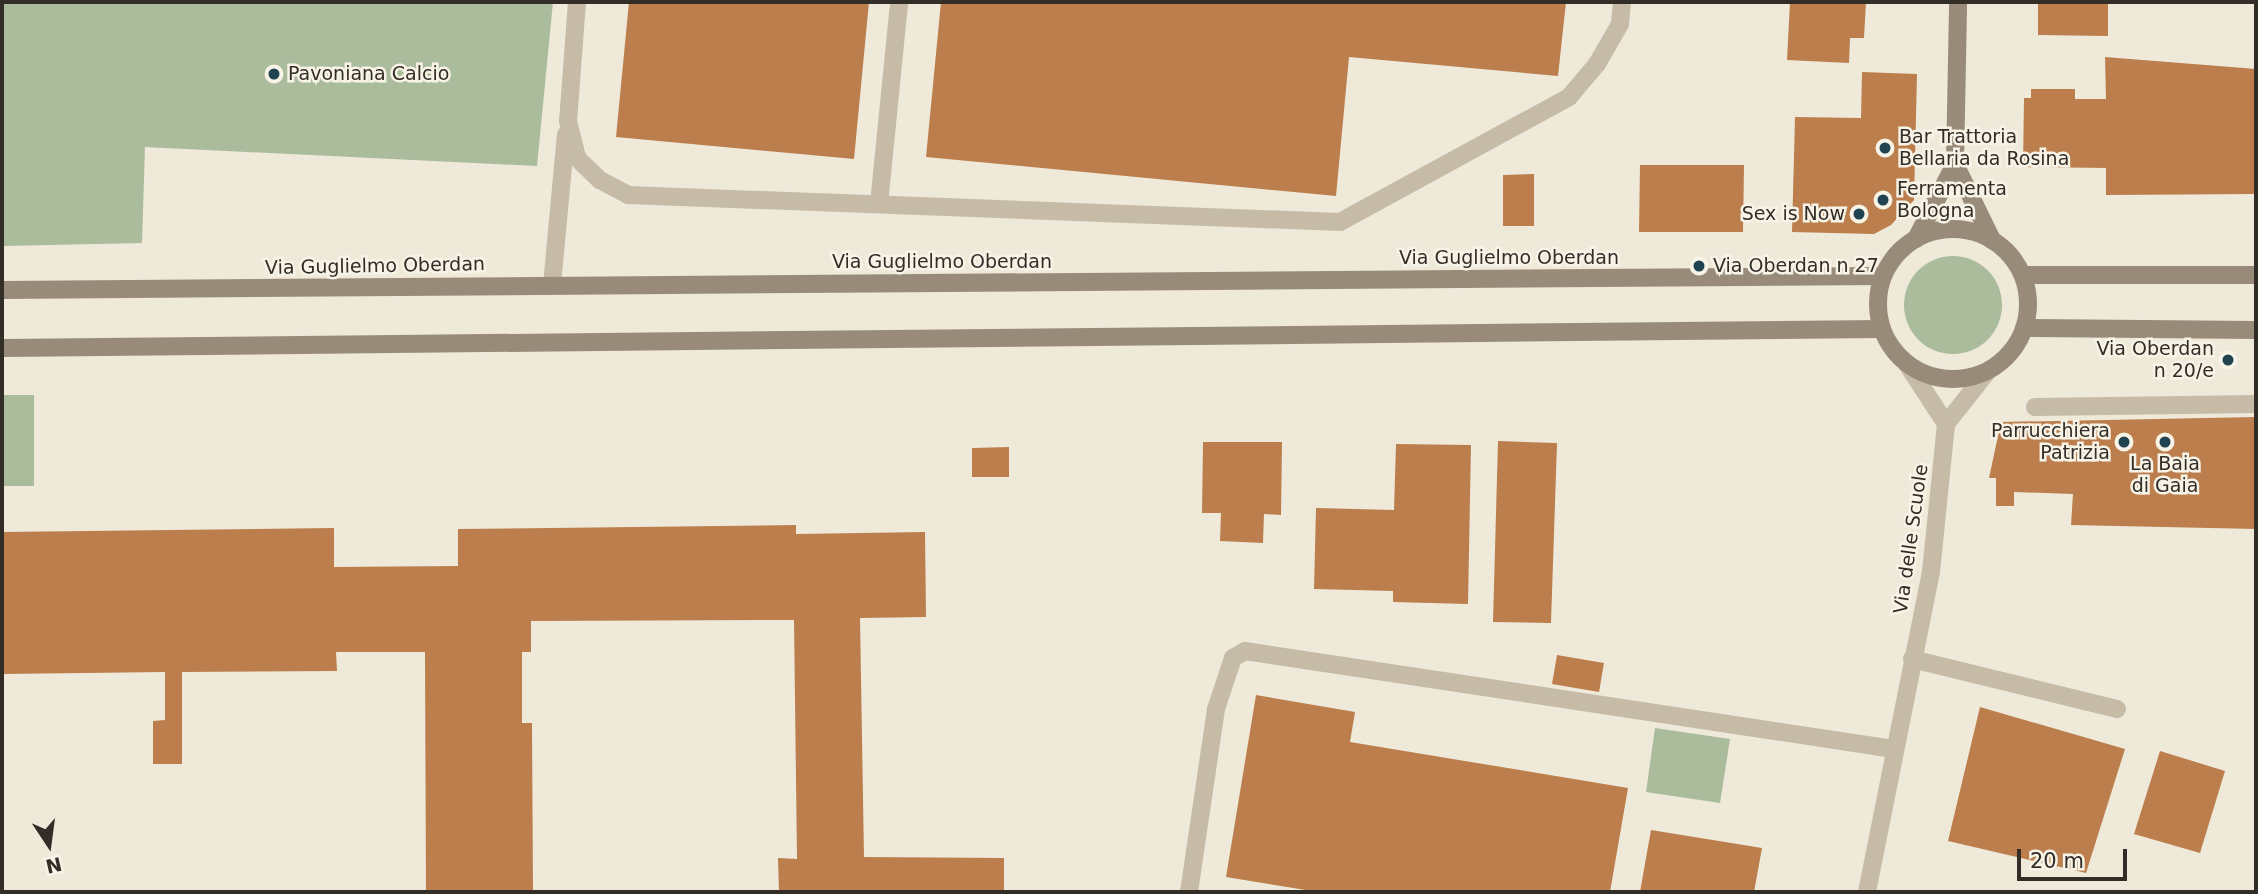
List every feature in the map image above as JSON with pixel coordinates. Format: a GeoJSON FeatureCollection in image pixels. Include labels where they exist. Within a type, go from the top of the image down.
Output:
{"type":"FeatureCollection","features":[{"type":"Feature","properties":{"kind":"main road"},"geometry":{"type":"LineString","coordinates":[[1916,239],[1955,164],[1958,2]]}},
{"type":"Feature","properties":{"kind":"main road"},"geometry":{"type":"LineString","coordinates":[[1955,164],[1992,240],[2023,275],[2028,302],[2024,328],[2016,346],[1987,372],[1946,379],[1907,364],[1881,329],[1878,293],[1883,276],[1896,254],[1916,239],[1954,229],[1992,240]]}},
{"type":"Feature","properties":{"kind":"main road"},"geometry":{"type":"LineString","coordinates":[[2023,275],[2256,275]]}},
{"type":"Feature","properties":{"kind":"main road","name":"Via Guglielmo Oberdan"},"geometry":{"type":"LineString","coordinates":[[2,290],[1883,276]]}},
{"type":"Feature","properties":{"kind":"main road"},"geometry":{"type":"LineString","coordinates":[[2024,328],[2256,330]]}},
{"type":"Feature","properties":{"kind":"main road"},"geometry":{"type":"LineString","coordinates":[[2,348],[1881,329]]}},
{"type":"Feature","properties":{"kind":"street"},"geometry":{"type":"LineString","coordinates":[[552,285],[577,2]]}},
{"type":"Feature","properties":{"kind":"street"},"geometry":{"type":"LineString","coordinates":[[879,204],[899,2]]}},
{"type":"Feature","properties":{"kind":"street"},"geometry":{"type":"LineString","coordinates":[[568,121],[577,158],[600,180],[628,195],[1340,222],[1569,97],[1597,64],[1620,24],[1622,2]]}},
{"type":"Feature","properties":{"kind":"street"},"geometry":{"type":"LineString","coordinates":[[1907,364],[1946,424],[1987,372]]}},
{"type":"Feature","properties":{"kind":"street"},"geometry":{"type":"LineString","coordinates":[[2035,407],[2256,404]]}},
{"type":"Feature","properties":{"kind":"street","name":"Via delle Scuole"},"geometry":{"type":"LineString","coordinates":[[1867,892],[1931,572],[1946,424]]}},
{"type":"Feature","properties":{"kind":"street"},"geometry":{"type":"LineString","coordinates":[[1189,892],[1216,709],[1233,658],[1245,651],[1894,749]]}},
{"type":"Feature","properties":{"kind":"street"},"geometry":{"type":"LineString","coordinates":[[1912,659],[2117,709]]}},
{"type":"Feature","properties":{"kind":"green space","name":"Pavoniana Calcio"},"geometry":{"type":"Polygon","coordinates":[[[2,2],[553,2],[537,166],[145,147],[142,243],[2,246],[2,2]]]}},
{"type":"Feature","properties":{"kind":"green space"},"geometry":{"type":"Polygon","coordinates":[[[1953,256],[1972,260],[1988,270],[1998,286],[2002,305],[1998,324],[1988,340],[1972,350],[1953,354],[1934,350],[1918,340],[1908,324],[1904,305],[1908,286],[1918,270],[1934,260],[1953,256]]]}},
{"type":"Feature","properties":{"kind":"green space"},"geometry":{"type":"Polygon","coordinates":[[[2,395],[34,395],[34,486],[2,486],[2,395]]]}},
{"type":"Feature","properties":{"kind":"green space"},"geometry":{"type":"Polygon","coordinates":[[[1655,728],[1730,739],[1720,803],[1646,792],[1655,728]]]}},
{"type":"Feature","properties":{"kind":"building"},"geometry":{"type":"Polygon","coordinates":[[[629,2],[869,2],[854,159],[616,137],[629,2]]]}},
{"type":"Feature","properties":{"kind":"building"},"geometry":{"type":"Polygon","coordinates":[[[941,2],[1566,2],[1558,76],[1349,57],[1336,196],[926,157],[941,2]]]}},
{"type":"Feature","properties":{"kind":"building"},"geometry":{"type":"Polygon","coordinates":[[[1790,2],[1866,2],[1864,38],[1850,38],[1849,63],[1787,60],[1790,2]]]}},
{"type":"Feature","properties":{"kind":"building"},"geometry":{"type":"Polygon","coordinates":[[[2038,2],[2108,2],[2108,36],[2038,35],[2038,2]]]}},
{"type":"Feature","properties":{"kind":"building"},"geometry":{"type":"Polygon","coordinates":[[[2105,57],[2256,69],[2256,194],[2106,195],[2106,168],[2023,167],[2024,98],[2031,98],[2031,89],[2075,89],[2075,99],[2106,99],[2105,57]]]}},
{"type":"Feature","properties":{"kind":"building"},"geometry":{"type":"Polygon","coordinates":[[[1862,72],[1917,74],[1914,200],[1891,225],[1874,234],[1792,232],[1795,117],[1861,118],[1862,72]]]}},
{"type":"Feature","properties":{"kind":"building"},"geometry":{"type":"Polygon","coordinates":[[[1640,165],[1744,165],[1743,232],[1639,232],[1640,165]]]}},
{"type":"Feature","properties":{"kind":"building"},"geometry":{"type":"Polygon","coordinates":[[[1534,174],[1534,226],[1503,226],[1503,175],[1534,174]]]}},
{"type":"Feature","properties":{"kind":"building"},"geometry":{"type":"Polygon","coordinates":[[[2256,417],[2256,529],[2071,525],[2073,494],[2014,492],[2014,506],[1996,506],[1996,478],[1989,478],[2001,422],[2256,417]]]}},
{"type":"Feature","properties":{"kind":"building"},"geometry":{"type":"Polygon","coordinates":[[[1498,441],[1557,443],[1551,623],[1493,622],[1498,441]]]}},
{"type":"Feature","properties":{"kind":"building"},"geometry":{"type":"Polygon","coordinates":[[[1203,442],[1282,442],[1281,515],[1264,514],[1263,543],[1220,541],[1221,513],[1202,513],[1203,442]]]}},
{"type":"Feature","properties":{"kind":"building"},"geometry":{"type":"Polygon","coordinates":[[[1396,444],[1471,445],[1468,604],[1393,602],[1393,591],[1314,589],[1316,508],[1394,510],[1396,444]]]}},
{"type":"Feature","properties":{"kind":"building"},"geometry":{"type":"Polygon","coordinates":[[[1009,447],[1009,477],[972,477],[972,448],[1009,447]]]}},
{"type":"Feature","properties":{"kind":"building"},"geometry":{"type":"Polygon","coordinates":[[[796,525],[796,534],[925,532],[926,617],[860,618],[864,857],[1004,858],[1004,892],[779,892],[778,858],[797,859],[794,620],[531,621],[531,652],[522,652],[522,723],[532,723],[533,892],[426,892],[425,652],[336,652],[337,671],[182,672],[182,764],[153,764],[153,721],[165,720],[165,672],[2,674],[2,532],[334,528],[334,567],[458,566],[458,529],[796,525]]]}},
{"type":"Feature","properties":{"kind":"building"},"geometry":{"type":"Polygon","coordinates":[[[1557,655],[1604,663],[1599,692],[1552,684],[1557,655]]]}},
{"type":"Feature","properties":{"kind":"building"},"geometry":{"type":"Polygon","coordinates":[[[1256,695],[1355,712],[1350,742],[1628,788],[1610,892],[1318,892],[1226,877],[1256,695]]]}},
{"type":"Feature","properties":{"kind":"building"},"geometry":{"type":"Polygon","coordinates":[[[1980,707],[2125,749],[2086,873],[1948,841],[1980,707]]]}},
{"type":"Feature","properties":{"kind":"building"},"geometry":{"type":"Polygon","coordinates":[[[2160,751],[2225,771],[2200,853],[2134,834],[2160,751]]]}},
{"type":"Feature","properties":{"kind":"building"},"geometry":{"type":"Polygon","coordinates":[[[1651,830],[1762,848],[1754,892],[1640,892],[1651,830]]]}},
{"type":"Feature","properties":{"kind":"place","name":"Pavoniana Calcio"},"geometry":{"type":"Point","coordinates":[274,74]}},
{"type":"Feature","properties":{"kind":"place","name":"Bar Trattoria Bellaria da Rosina"},"geometry":{"type":"Point","coordinates":[1885,148]}},
{"type":"Feature","properties":{"kind":"place","name":"Ferramenta Bologna"},"geometry":{"type":"Point","coordinates":[1883,200]}},
{"type":"Feature","properties":{"kind":"place","name":"Sex is Now"},"geometry":{"type":"Point","coordinates":[1859,214]}},
{"type":"Feature","properties":{"kind":"place","name":"Via Oberdan n 27"},"geometry":{"type":"Point","coordinates":[1699,266]}},
{"type":"Feature","properties":{"kind":"place","name":"Via Oberdan n 20/e"},"geometry":{"type":"Point","coordinates":[2228,360]}},
{"type":"Feature","properties":{"kind":"place","name":"Parrucchiera Patrizia"},"geometry":{"type":"Point","coordinates":[2124,442]}},
{"type":"Feature","properties":{"kind":"place","name":"La Baia di Gaia"},"geometry":{"type":"Point","coordinates":[2165,442]}}]}
